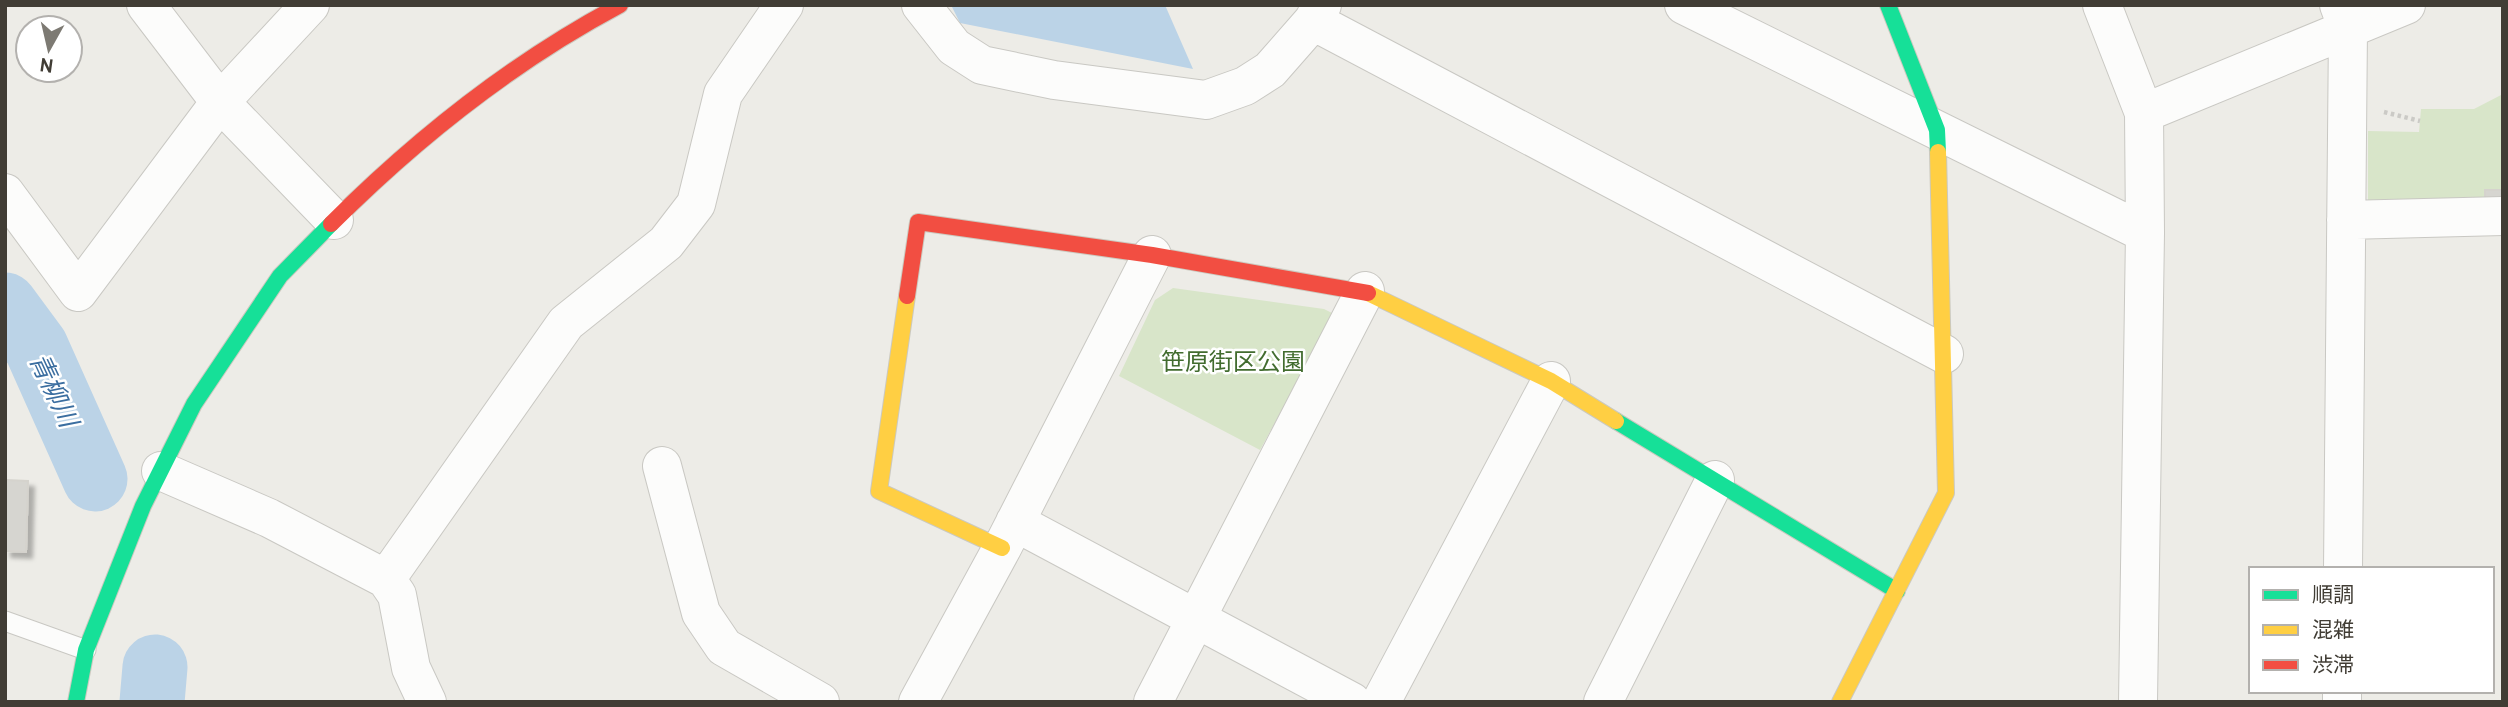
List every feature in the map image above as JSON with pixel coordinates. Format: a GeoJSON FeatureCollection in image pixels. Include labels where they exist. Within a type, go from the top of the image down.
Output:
{"type":"FeatureCollection","features":[{"type":"Feature","properties":{"kind":"street"},"geometry":{"type":"LineString","coordinates":[[145,5],[220,102],[334,220]]}},
{"type":"Feature","properties":{"kind":"street"},"geometry":{"type":"LineString","coordinates":[[5,194],[78,292],[220,102],[310,5]]}},
{"type":"Feature","properties":{"kind":"street"},"geometry":{"type":"LineString","coordinates":[[76,702],[86,650],[143,506],[194,404],[280,276],[378,177],[407,153],[508,74],[620,5]]}},
{"type":"Feature","properties":{"kind":"street"},"geometry":{"type":"LineString","coordinates":[[386,579],[566,323],[666,243],[696,204],[723,94],[784,5]]}},
{"type":"Feature","properties":{"kind":"street"},"geometry":{"type":"LineString","coordinates":[[921,5],[954,47],[982,65],[1054,80],[1206,100],[1245,86],[1270,70],[1317,13],[1944,354]]}},
{"type":"Feature","properties":{"kind":"street"},"geometry":{"type":"LineString","coordinates":[[1684,5],[2146,233]]}},
{"type":"Feature","properties":{"kind":"street"},"geometry":{"type":"LineString","coordinates":[[1840,702],[1946,493],[1937,130],[1888,5]]}},
{"type":"Feature","properties":{"kind":"street"},"geometry":{"type":"LineString","coordinates":[[2102,5],[2144,113],[2146,233],[2138,702]]}},
{"type":"Feature","properties":{"kind":"street"},"geometry":{"type":"LineString","coordinates":[[2144,113],[2343,17],[2406,5]]}},
{"type":"Feature","properties":{"kind":"street"},"geometry":{"type":"LineString","coordinates":[[2343,17],[2346,220],[2343,567]]}},
{"type":"Feature","properties":{"kind":"street"},"geometry":{"type":"LineString","coordinates":[[2346,220],[2503,216]]}},
{"type":"Feature","properties":{"kind":"street"},"geometry":{"type":"LineString","coordinates":[[1352,702],[1195,618],[1009,535],[879,491],[918,222],[1152,255],[1365,291],[1551,381],[1897,591]]}},
{"type":"Feature","properties":{"kind":"street"},"geometry":{"type":"LineString","coordinates":[[918,702],[1009,535],[1152,255]]}},
{"type":"Feature","properties":{"kind":"street"},"geometry":{"type":"LineString","coordinates":[[1153,702],[1365,291]]}},
{"type":"Feature","properties":{"kind":"street"},"geometry":{"type":"LineString","coordinates":[[1381,702],[1551,381]]}},
{"type":"Feature","properties":{"kind":"street"},"geometry":{"type":"LineString","coordinates":[[662,466],[701,613],[716,636],[724,647],[820,702]]}},
{"type":"Feature","properties":{"kind":"street"},"geometry":{"type":"LineString","coordinates":[[161,471],[269,518],[386,579],[397,595],[411,668],[427,702]]}},
{"type":"Feature","properties":{"kind":"street"},"geometry":{"type":"LineString","coordinates":[[1603,702],[1715,480]]}},
{"type":"Feature","properties":{"kind":"lane"},"geometry":{"type":"LineString","coordinates":[[5,621],[86,650]]}},
{"type":"Feature","properties":{"kind":"path"},"geometry":{"type":"LineString","coordinates":[[2373,109],[2420,121]]}},
{"type":"Feature","properties":{"kind":"green space"},"geometry":{"type":"Polygon","coordinates":[[[2503,94],[2503,207],[2368,210],[2368,131],[2419,132],[2421,109],[2474,109],[2503,94]]]}},
{"type":"Feature","properties":{"kind":"green space","name":"笹原街区公園"},"geometry":{"type":"Polygon","coordinates":[[[1173,288],[1324,309],[1334,314],[1260,450],[1119,376],[1155,300],[1173,288]]]}},
{"type":"Feature","properties":{"kind":"water"},"geometry":{"type":"Polygon","coordinates":[[[951,5],[1165,5],[1193,69],[960,23],[951,5]]]}},
{"type":"Feature","properties":{"kind":"building"},"geometry":{"type":"Polygon","coordinates":[[[2485,190],[2503,190],[2503,202],[2485,203],[2485,190]]]}},
{"type":"Feature","properties":{"kind":"building"},"geometry":{"type":"Polygon","coordinates":[[[5,480],[28,481],[26,552],[5,551],[5,480]]]}},
{"type":"Feature","properties":{"kind":"waterway","name":"青柳川"},"geometry":{"type":"LineString","coordinates":[[5,305],[36,347],[95,479]]}},
{"type":"Feature","properties":{"kind":"waterway","name":"青柳川"},"geometry":{"type":"LineString","coordinates":[[152,702],[155,667]]}},
{"type":"Feature","properties":{"kind":"traffic: fast"},"geometry":{"type":"LineString","coordinates":[[1888,5],[1937,130],[1938,152]]}},
{"type":"Feature","properties":{"kind":"traffic: fast"},"geometry":{"type":"LineString","coordinates":[[76,702],[86,650],[143,506],[194,404],[280,276],[331,224]]}},
{"type":"Feature","properties":{"kind":"traffic: fast"},"geometry":{"type":"LineString","coordinates":[[1616,421],[1897,591]]}},
{"type":"Feature","properties":{"kind":"traffic: slow"},"geometry":{"type":"LineString","coordinates":[[1840,702],[1946,493],[1938,152]]}},
{"type":"Feature","properties":{"kind":"traffic: slow"},"geometry":{"type":"LineString","coordinates":[[1368,293],[1551,381],[1616,421]]}},
{"type":"Feature","properties":{"kind":"traffic: slow"},"geometry":{"type":"LineString","coordinates":[[907,296],[879,491],[1002,548]]}},
{"type":"Feature","properties":{"kind":"traffic: jam"},"geometry":{"type":"LineString","coordinates":[[331,224],[397,162],[467,104],[542,51],[620,5]]}},
{"type":"Feature","properties":{"kind":"traffic: jam"},"geometry":{"type":"LineString","coordinates":[[907,296],[918,222],[1152,255],[1368,293]]}}]}
